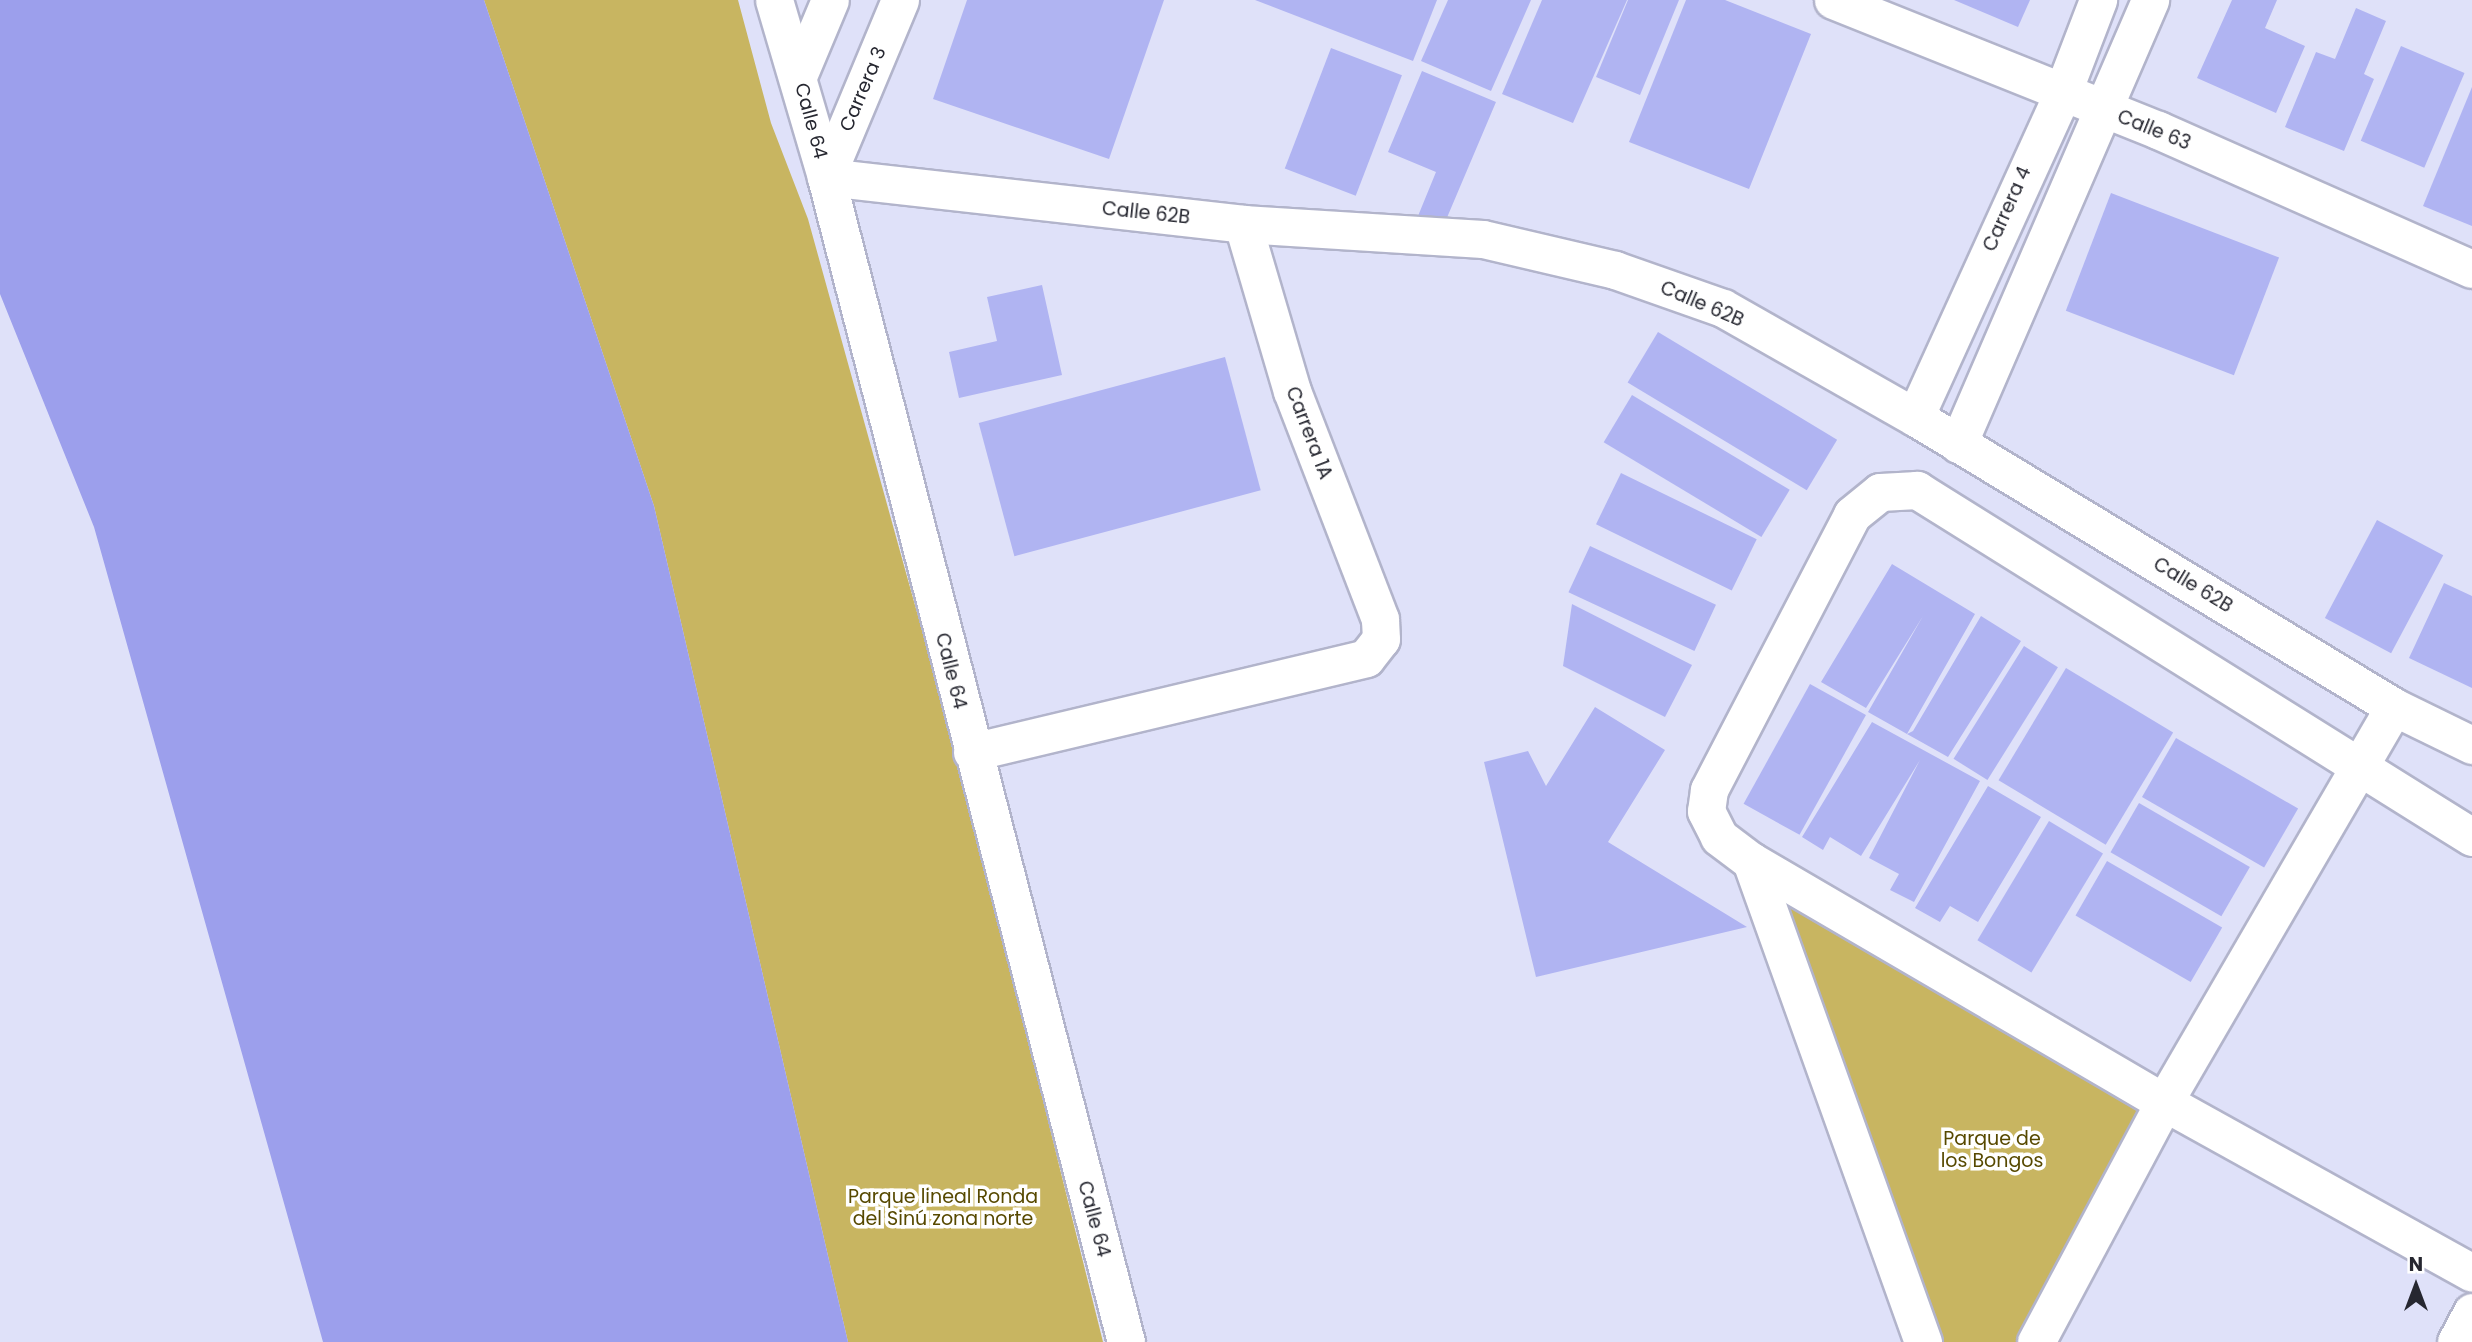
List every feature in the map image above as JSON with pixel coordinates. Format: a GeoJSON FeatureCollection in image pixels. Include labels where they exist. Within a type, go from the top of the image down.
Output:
{"type":"FeatureCollection","features":[{"type":"Feature","properties":{"kind":"street","name":"Calle 64"},"geometry":{"type":"LineString","coordinates":[[774,0],[826,177],[1126,1342]]}},
{"type":"Feature","properties":{"kind":"street"},"geometry":{"type":"LineString","coordinates":[[798,76],[830,0]]}},
{"type":"Feature","properties":{"kind":"street","name":"Carrera 3"},"geometry":{"type":"LineString","coordinates":[[826,177],[900,0]]}},
{"type":"Feature","properties":{"kind":"street","name":"Calle 63"},"geometry":{"type":"LineString","coordinates":[[1833,0],[2105,110],[2472,269]]}},
{"type":"Feature","properties":{"kind":"street","name":"Carrera 4"},"geometry":{"type":"LineString","coordinates":[[1915,418],[2062,93],[2098,0]]}},
{"type":"Feature","properties":{"kind":"street"},"geometry":{"type":"LineString","coordinates":[[1958,444],[2105,110],[2150,0]]}},
{"type":"Feature","properties":{"kind":"street","name":"Calle 62B"},"geometry":{"type":"LineString","coordinates":[[826,177],[1243,224],[1483,239],[1615,270],[1723,308],[1915,418],[2394,706],[2472,745]]}},
{"type":"Feature","properties":{"kind":"street","name":"Carrera 1A"},"geometry":{"type":"LineString","coordinates":[[972,752],[1366,658],[1381,639],[1380,619],[1292,391],[1243,224]]}},
{"type":"Feature","properties":{"kind":"street"},"geometry":{"type":"LineString","coordinates":[[2472,837],[1917,490],[1880,492],[1852,515],[1709,790],[1706,811],[1719,837],[1751,861],[2164,1102],[2472,1273]]}},
{"type":"Feature","properties":{"kind":"street"},"geometry":{"type":"LineString","coordinates":[[2036,1342],[2164,1102],[2394,706]]}},
{"type":"Feature","properties":{"kind":"street"},"geometry":{"type":"LineString","coordinates":[[1751,861],[1923,1342]]}},
{"type":"Feature","properties":{"kind":"street"},"geometry":{"type":"LineString","coordinates":[[2456,1342],[2472,1312]]}},
{"type":"Feature","properties":{"kind":"green space","name":"Parque lineal Ronda del Sinú zona norte"},"geometry":{"type":"Polygon","coordinates":[[[484,0],[738,0],[771,123],[808,219],[962,775],[1103,1342],[848,1342],[654,506],[484,0]]]}},
{"type":"Feature","properties":{"kind":"green space","name":"Parque de los Bongos"},"geometry":{"type":"Polygon","coordinates":[[[1751,861],[2164,1102],[2036,1342],[1923,1342],[1751,861]]]}},
{"type":"Feature","properties":{"kind":"water"},"geometry":{"type":"Polygon","coordinates":[[[0,0],[484,0],[654,506],[848,1342],[323,1342],[94,527],[0,294],[0,0]]]}},
{"type":"Feature","properties":{"kind":"building"},"geometry":{"type":"Polygon","coordinates":[[[967,0],[1164,0],[1109,159],[933,99],[967,0]]]}},
{"type":"Feature","properties":{"kind":"building"},"geometry":{"type":"Polygon","coordinates":[[[1255,0],[1437,0],[1413,61],[1255,0]]]}},
{"type":"Feature","properties":{"kind":"building"},"geometry":{"type":"Polygon","coordinates":[[[1448,0],[1531,0],[1491,91],[1421,61],[1448,0]]]}},
{"type":"Feature","properties":{"kind":"building"},"geometry":{"type":"Polygon","coordinates":[[[1542,0],[1627,0],[1573,123],[1502,94],[1542,0]]]}},
{"type":"Feature","properties":{"kind":"building"},"geometry":{"type":"Polygon","coordinates":[[[1628,0],[1679,0],[1640,95],[1596,77],[1628,0]]]}},
{"type":"Feature","properties":{"kind":"building"},"geometry":{"type":"Polygon","coordinates":[[[1686,0],[1725,0],[1811,34],[1749,189],[1629,142],[1686,0]]]}},
{"type":"Feature","properties":{"kind":"building"},"geometry":{"type":"Polygon","coordinates":[[[1954,0],[2030,0],[2018,27],[1954,0]]]}},
{"type":"Feature","properties":{"kind":"building"},"geometry":{"type":"Polygon","coordinates":[[[2232,0],[2277,0],[2265,28],[2305,46],[2276,113],[2197,78],[2232,0]]]}},
{"type":"Feature","properties":{"kind":"building"},"geometry":{"type":"Polygon","coordinates":[[[2356,8],[2386,21],[2364,74],[2374,79],[2344,151],[2285,127],[2316,52],[2335,59],[2356,8]]]}},
{"type":"Feature","properties":{"kind":"building"},"geometry":{"type":"Polygon","coordinates":[[[2401,46],[2465,73],[2424,168],[2361,141],[2401,46]]]}},
{"type":"Feature","properties":{"kind":"building"},"geometry":{"type":"Polygon","coordinates":[[[1331,48],[1402,75],[1356,196],[1285,168],[1331,48]]]}},
{"type":"Feature","properties":{"kind":"building"},"geometry":{"type":"Polygon","coordinates":[[[1422,71],[1496,102],[1443,227],[1418,216],[1436,172],[1388,152],[1422,71]]]}},
{"type":"Feature","properties":{"kind":"building"},"geometry":{"type":"Polygon","coordinates":[[[2472,87],[2472,226],[2423,206],[2472,87]]]}},
{"type":"Feature","properties":{"kind":"building"},"geometry":{"type":"Polygon","coordinates":[[[2111,193],[2279,258],[2234,375],[2066,311],[2111,193]]]}},
{"type":"Feature","properties":{"kind":"building"},"geometry":{"type":"Polygon","coordinates":[[[1042,285],[1062,375],[959,398],[949,352],[997,341],[987,297],[1042,285]]]}},
{"type":"Feature","properties":{"kind":"building"},"geometry":{"type":"Polygon","coordinates":[[[1658,332],[1837,440],[1807,490],[1628,383],[1658,332]]]}},
{"type":"Feature","properties":{"kind":"building"},"geometry":{"type":"Polygon","coordinates":[[[1225,357],[1261,490],[1014,556],[979,423],[1225,357]]]}},
{"type":"Feature","properties":{"kind":"building"},"geometry":{"type":"Polygon","coordinates":[[[1632,395],[1790,490],[1761,537],[1604,442],[1632,395]]]}},
{"type":"Feature","properties":{"kind":"building"},"geometry":{"type":"Polygon","coordinates":[[[1621,473],[1757,539],[1732,590],[1596,524],[1621,473]]]}},
{"type":"Feature","properties":{"kind":"building"},"geometry":{"type":"Polygon","coordinates":[[[2377,520],[2443,555],[2391,653],[2325,618],[2377,520]]]}},
{"type":"Feature","properties":{"kind":"building"},"geometry":{"type":"Polygon","coordinates":[[[1590,546],[1716,605],[1694,651],[1568,592],[1590,546]]]}},
{"type":"Feature","properties":{"kind":"building"},"geometry":{"type":"Polygon","coordinates":[[[1892,564],[1975,614],[1907,734],[1868,712],[1923,616],[1866,708],[1821,682],[1892,564]]]}},
{"type":"Feature","properties":{"kind":"building"},"geometry":{"type":"Polygon","coordinates":[[[2444,583],[2472,596],[2472,688],[2409,658],[2444,583]]]}},
{"type":"Feature","properties":{"kind":"building"},"geometry":{"type":"Polygon","coordinates":[[[1572,604],[1692,665],[1665,717],[1563,666],[1572,604]]]}},
{"type":"Feature","properties":{"kind":"building"},"geometry":{"type":"Polygon","coordinates":[[[1981,616],[2021,641],[1948,757],[1907,734],[1913,731],[1981,616]]]}},
{"type":"Feature","properties":{"kind":"building"},"geometry":{"type":"Polygon","coordinates":[[[2024,646],[2058,667],[1987,780],[1954,759],[2024,646]]]}},
{"type":"Feature","properties":{"kind":"building"},"geometry":{"type":"Polygon","coordinates":[[[2066,668],[2173,732],[2106,845],[1999,780],[2066,668]]]}},
{"type":"Feature","properties":{"kind":"building"},"geometry":{"type":"Polygon","coordinates":[[[1810,684],[1866,715],[1800,835],[1744,804],[1810,684]]]}},
{"type":"Feature","properties":{"kind":"building"},"geometry":{"type":"Polygon","coordinates":[[[1595,707],[1665,750],[1608,842],[1747,927],[1536,977],[1484,762],[1528,751],[1546,786],[1595,707]]]}},
{"type":"Feature","properties":{"kind":"building"},"geometry":{"type":"Polygon","coordinates":[[[1872,722],[1980,781],[1914,902],[1890,890],[1899,874],[1869,858],[1920,760],[1861,856],[1830,837],[1823,850],[1802,837],[1872,722]]]}},
{"type":"Feature","properties":{"kind":"building"},"geometry":{"type":"Polygon","coordinates":[[[2176,738],[2298,809],[2264,867],[2142,797],[2176,738]]]}},
{"type":"Feature","properties":{"kind":"building"},"geometry":{"type":"Polygon","coordinates":[[[1988,786],[2041,817],[1978,922],[1950,906],[1940,922],[1915,908],[1988,786]]]}},
{"type":"Feature","properties":{"kind":"building"},"geometry":{"type":"Polygon","coordinates":[[[2139,803],[2250,867],[2221,916],[2110,852],[2139,803]]]}},
{"type":"Feature","properties":{"kind":"building"},"geometry":{"type":"Polygon","coordinates":[[[2049,821],[2103,853],[2031,973],[1977,940],[2049,821]]]}},
{"type":"Feature","properties":{"kind":"building"},"geometry":{"type":"Polygon","coordinates":[[[2107,861],[2222,927],[2191,982],[2076,916],[2107,861]]]}}]}
